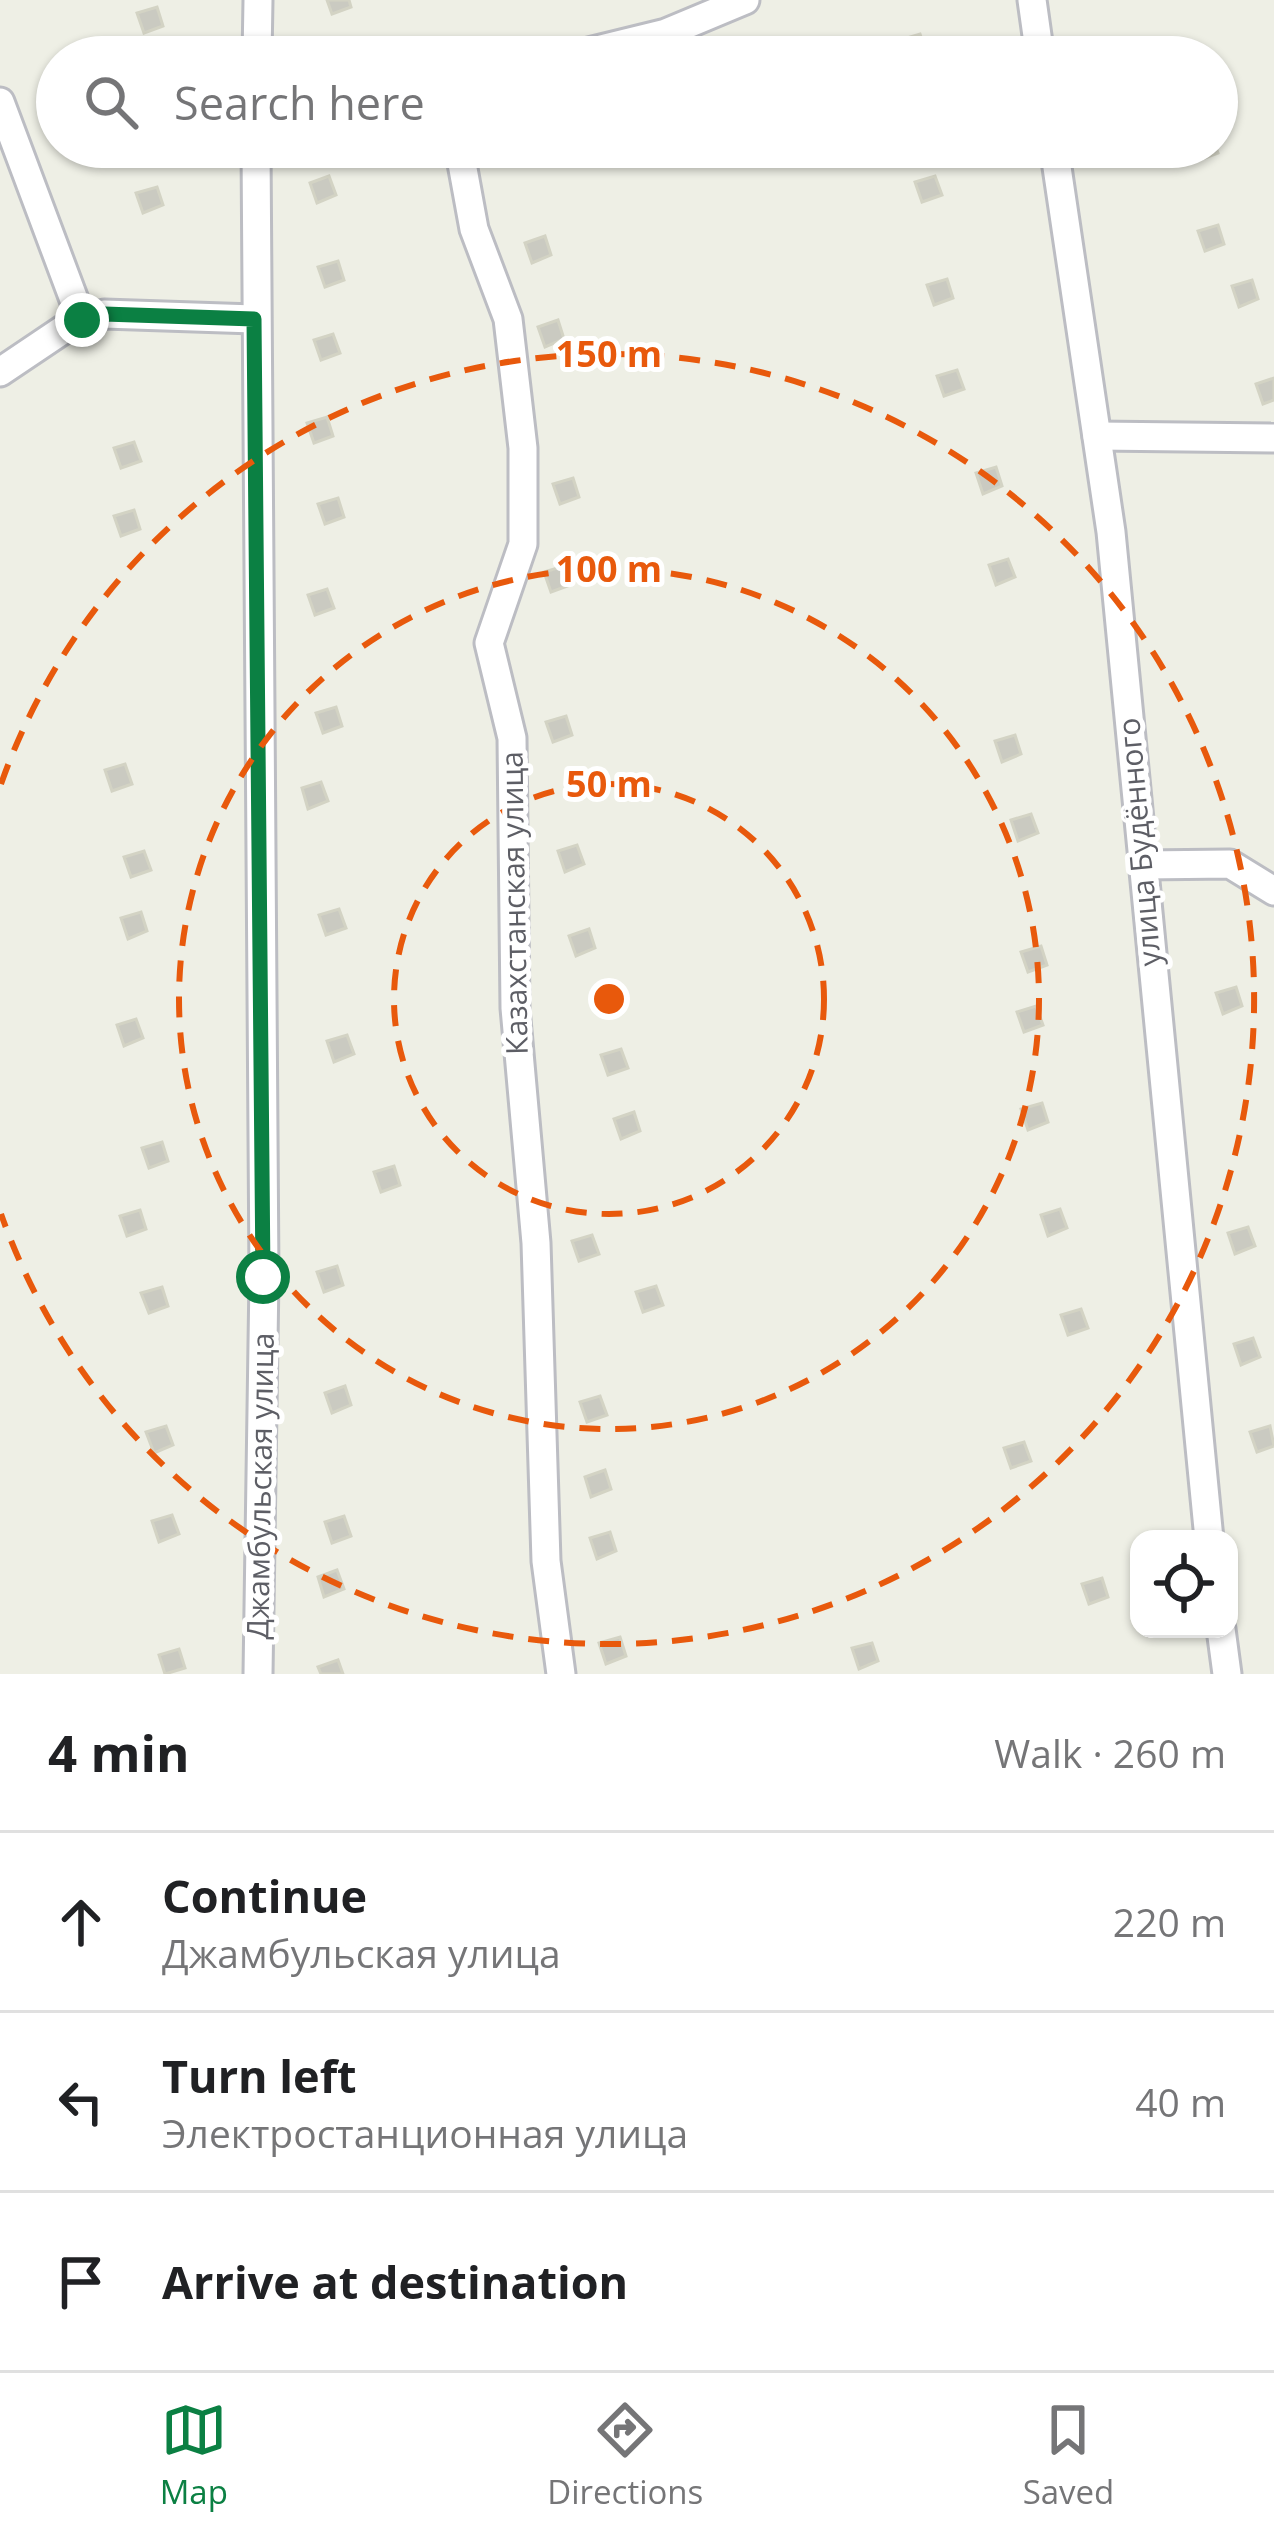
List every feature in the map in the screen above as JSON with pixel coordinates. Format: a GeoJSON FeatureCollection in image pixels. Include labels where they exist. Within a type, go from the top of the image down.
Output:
{"type":"FeatureCollection","features":[{"type":"Feature","properties":{"kind":"street"},"geometry":{"type":"LineString","coordinates":[[257,36],[258,0]]}},
{"type":"Feature","properties":{"kind":"street"},"geometry":{"type":"LineString","coordinates":[[657,36],[745,0]]}},
{"type":"Feature","properties":{"kind":"street"},"geometry":{"type":"LineString","coordinates":[[1031,0],[1037,36]]}},
{"type":"Feature","properties":{"kind":"street"},"geometry":{"type":"LineString","coordinates":[[0,102],[82,320]]}},
{"type":"Feature","properties":{"kind":"street","name":"Джамбульская улица"},"geometry":{"type":"LineString","coordinates":[[256,168],[263,1253],[258,1674]]}},
{"type":"Feature","properties":{"kind":"street","name":"Казахстанская улица"},"geometry":{"type":"LineString","coordinates":[[463,168],[474,229],[508,319],[523,448],[523,544],[490,643],[512,738],[515,1009],[536,1243],[546,1561],[561,1674]]}},
{"type":"Feature","properties":{"kind":"street","name":"улица Будённого"},"geometry":{"type":"LineString","coordinates":[[1057,168],[1112,532],[1209,1530]]}},
{"type":"Feature","properties":{"kind":"street"},"geometry":{"type":"LineString","coordinates":[[0,372],[82,320],[104,314],[254,319]]}},
{"type":"Feature","properties":{"kind":"street"},"geometry":{"type":"LineString","coordinates":[[1097,436],[1274,438]]}},
{"type":"Feature","properties":{"kind":"street"},"geometry":{"type":"LineString","coordinates":[[1143,865],[1230,864],[1274,891]]}},
{"type":"Feature","properties":{"kind":"street"},"geometry":{"type":"LineString","coordinates":[[1222,1638],[1227,1674]]}},
{"type":"Feature","properties":{"kind":"building"},"geometry":{"type":"Polygon","coordinates":[[[327,0],[349,0],[351,7],[332,14],[327,0]]]}},
{"type":"Feature","properties":{"kind":"building"},"geometry":{"type":"Polygon","coordinates":[[[157,7],[163,26],[144,33],[137,13],[157,7]]]}},
{"type":"Feature","properties":{"kind":"building"},"geometry":{"type":"Polygon","coordinates":[[[329,176],[336,195],[317,203],[310,183],[329,176]]]}},
{"type":"Feature","properties":{"kind":"building"},"geometry":{"type":"Polygon","coordinates":[[[935,176],[942,195],[922,202],[915,182],[935,176]]]}},
{"type":"Feature","properties":{"kind":"building"},"geometry":{"type":"Polygon","coordinates":[[[157,187],[163,205],[143,213],[136,193],[157,187]]]}},
{"type":"Feature","properties":{"kind":"building"},"geometry":{"type":"Polygon","coordinates":[[[1218,225],[1224,244],[1205,251],[1198,231],[1218,225]]]}},
{"type":"Feature","properties":{"kind":"building"},"geometry":{"type":"Polygon","coordinates":[[[545,236],[551,255],[532,263],[525,243],[545,236]]]}},
{"type":"Feature","properties":{"kind":"building"},"geometry":{"type":"Polygon","coordinates":[[[338,261],[344,280],[325,287],[318,267],[338,261]]]}},
{"type":"Feature","properties":{"kind":"building"},"geometry":{"type":"Polygon","coordinates":[[[947,279],[953,298],[934,305],[927,285],[947,279]]]}},
{"type":"Feature","properties":{"kind":"building"},"geometry":{"type":"Polygon","coordinates":[[[1252,280],[1258,299],[1239,307],[1232,286],[1252,280]]]}},
{"type":"Feature","properties":{"kind":"building"},"geometry":{"type":"Polygon","coordinates":[[[558,320],[564,339],[545,347],[538,327],[558,320]]]}},
{"type":"Feature","properties":{"kind":"building"},"geometry":{"type":"Polygon","coordinates":[[[333,334],[340,353],[321,360],[314,340],[333,334]]]}},
{"type":"Feature","properties":{"kind":"building"},"geometry":{"type":"Polygon","coordinates":[[[957,370],[964,389],[944,396],[937,376],[957,370]]]}},
{"type":"Feature","properties":{"kind":"building"},"geometry":{"type":"Polygon","coordinates":[[[1274,378],[1274,400],[1263,404],[1256,384],[1274,378]]]}},
{"type":"Feature","properties":{"kind":"building"},"geometry":{"type":"Polygon","coordinates":[[[327,417],[333,436],[314,443],[307,423],[327,417]]]}},
{"type":"Feature","properties":{"kind":"building"},"geometry":{"type":"Polygon","coordinates":[[[134,442],[141,461],[121,468],[114,448],[134,442]]]}},
{"type":"Feature","properties":{"kind":"building"},"geometry":{"type":"Polygon","coordinates":[[[996,467],[1002,486],[983,494],[976,473],[996,467]]]}},
{"type":"Feature","properties":{"kind":"building"},"geometry":{"type":"Polygon","coordinates":[[[573,478],[579,497],[560,504],[553,484],[573,478]]]}},
{"type":"Feature","properties":{"kind":"building"},"geometry":{"type":"Polygon","coordinates":[[[338,498],[344,517],[325,524],[318,504],[338,498]]]}},
{"type":"Feature","properties":{"kind":"building"},"geometry":{"type":"Polygon","coordinates":[[[134,510],[140,529],[121,536],[114,516],[134,510]]]}},
{"type":"Feature","properties":{"kind":"building"},"geometry":{"type":"Polygon","coordinates":[[[1008,559],[1015,577],[996,585],[989,565],[1008,559]]]}},
{"type":"Feature","properties":{"kind":"building"},"geometry":{"type":"Polygon","coordinates":[[[564,566],[570,585],[551,592],[544,572],[564,566]]]}},
{"type":"Feature","properties":{"kind":"building"},"geometry":{"type":"Polygon","coordinates":[[[327,589],[334,608],[315,615],[308,595],[327,589]]]}},
{"type":"Feature","properties":{"kind":"building"},"geometry":{"type":"Polygon","coordinates":[[[336,707],[342,726],[323,733],[316,713],[336,707]]]}},
{"type":"Feature","properties":{"kind":"building"},"geometry":{"type":"Polygon","coordinates":[[[566,716],[572,735],[553,742],[546,722],[566,716]]]}},
{"type":"Feature","properties":{"kind":"building"},"geometry":{"type":"Polygon","coordinates":[[[1015,735],[1021,754],[1002,762],[995,741],[1015,735]]]}},
{"type":"Feature","properties":{"kind":"building"},"geometry":{"type":"Polygon","coordinates":[[[125,764],[132,784],[112,791],[105,770],[125,764]]]}},
{"type":"Feature","properties":{"kind":"building"},"geometry":{"type":"Polygon","coordinates":[[[321,782],[328,801],[308,809],[302,788],[321,782]]]}},
{"type":"Feature","properties":{"kind":"building"},"geometry":{"type":"Polygon","coordinates":[[[1031,814],[1038,833],[1018,841],[1011,820],[1031,814]]]}},
{"type":"Feature","properties":{"kind":"building"},"geometry":{"type":"Polygon","coordinates":[[[577,845],[584,864],[565,872],[558,851],[577,845]]]}},
{"type":"Feature","properties":{"kind":"building"},"geometry":{"type":"Polygon","coordinates":[[[144,851],[151,870],[131,877],[124,857],[144,851]]]}},
{"type":"Feature","properties":{"kind":"building"},"geometry":{"type":"Polygon","coordinates":[[[339,909],[346,928],[326,935],[319,915],[339,909]]]}},
{"type":"Feature","properties":{"kind":"building"},"geometry":{"type":"Polygon","coordinates":[[[141,912],[147,931],[128,939],[121,918],[141,912]]]}},
{"type":"Feature","properties":{"kind":"building"},"geometry":{"type":"Polygon","coordinates":[[[589,929],[595,948],[576,956],[569,936],[589,929]]]}},
{"type":"Feature","properties":{"kind":"building"},"geometry":{"type":"Polygon","coordinates":[[[1041,946],[1047,965],[1028,972],[1021,952],[1041,946]]]}},
{"type":"Feature","properties":{"kind":"building"},"geometry":{"type":"Polygon","coordinates":[[[1236,987],[1242,1006],[1223,1014],[1216,993],[1236,987]]]}},
{"type":"Feature","properties":{"kind":"building"},"geometry":{"type":"Polygon","coordinates":[[[1036,1006],[1043,1025],[1024,1032],[1017,1012],[1036,1006]]]}},
{"type":"Feature","properties":{"kind":"building"},"geometry":{"type":"Polygon","coordinates":[[[136,1019],[143,1038],[124,1046],[117,1025],[136,1019]]]}},
{"type":"Feature","properties":{"kind":"building"},"geometry":{"type":"Polygon","coordinates":[[[347,1035],[354,1054],[334,1062],[327,1041],[347,1035]]]}},
{"type":"Feature","properties":{"kind":"building"},"geometry":{"type":"Polygon","coordinates":[[[621,1049],[628,1068],[608,1075],[601,1055],[621,1049]]]}},
{"type":"Feature","properties":{"kind":"building"},"geometry":{"type":"Polygon","coordinates":[[[1042,1103],[1048,1122],[1028,1130],[1021,1109],[1042,1103]]]}},
{"type":"Feature","properties":{"kind":"building"},"geometry":{"type":"Polygon","coordinates":[[[634,1112],[640,1131],[621,1139],[614,1119],[634,1112]]]}},
{"type":"Feature","properties":{"kind":"building"},"geometry":{"type":"Polygon","coordinates":[[[162,1142],[168,1161],[149,1168],[142,1148],[162,1142]]]}},
{"type":"Feature","properties":{"kind":"building"},"geometry":{"type":"Polygon","coordinates":[[[394,1166],[400,1185],[381,1192],[374,1172],[394,1166]]]}},
{"type":"Feature","properties":{"kind":"building"},"geometry":{"type":"Polygon","coordinates":[[[1060,1209],[1067,1228],[1048,1236],[1041,1215],[1060,1209]]]}},
{"type":"Feature","properties":{"kind":"building"},"geometry":{"type":"Polygon","coordinates":[[[140,1210],[146,1229],[127,1236],[120,1216],[140,1210]]]}},
{"type":"Feature","properties":{"kind":"building"},"geometry":{"type":"Polygon","coordinates":[[[1248,1227],[1255,1246],[1235,1254],[1228,1233],[1248,1227]]]}},
{"type":"Feature","properties":{"kind":"building"},"geometry":{"type":"Polygon","coordinates":[[[592,1235],[599,1254],[579,1261],[572,1241],[592,1235]]]}},
{"type":"Feature","properties":{"kind":"building"},"geometry":{"type":"Polygon","coordinates":[[[337,1266],[343,1285],[324,1292],[317,1272],[337,1266]]]}},
{"type":"Feature","properties":{"kind":"building"},"geometry":{"type":"Polygon","coordinates":[[[656,1286],[663,1305],[643,1312],[636,1292],[656,1286]]]}},
{"type":"Feature","properties":{"kind":"building"},"geometry":{"type":"Polygon","coordinates":[[[162,1287],[168,1306],[149,1313],[141,1293],[162,1287]]]}},
{"type":"Feature","properties":{"kind":"building"},"geometry":{"type":"Polygon","coordinates":[[[1081,1309],[1088,1328],[1068,1335],[1061,1315],[1081,1309]]]}},
{"type":"Feature","properties":{"kind":"building"},"geometry":{"type":"Polygon","coordinates":[[[1253,1338],[1260,1357],[1241,1365],[1234,1344],[1253,1338]]]}},
{"type":"Feature","properties":{"kind":"building"},"geometry":{"type":"Polygon","coordinates":[[[345,1386],[351,1405],[332,1413],[325,1393],[345,1386]]]}},
{"type":"Feature","properties":{"kind":"building"},"geometry":{"type":"Polygon","coordinates":[[[600,1396],[607,1415],[587,1422],[580,1402],[600,1396]]]}},
{"type":"Feature","properties":{"kind":"building"},"geometry":{"type":"Polygon","coordinates":[[[166,1426],[173,1445],[154,1453],[146,1432],[166,1426]]]}},
{"type":"Feature","properties":{"kind":"building"},"geometry":{"type":"Polygon","coordinates":[[[1270,1426],[1274,1446],[1257,1452],[1250,1432],[1270,1426]]]}},
{"type":"Feature","properties":{"kind":"building"},"geometry":{"type":"Polygon","coordinates":[[[1024,1442],[1031,1461],[1011,1468],[1004,1448],[1024,1442]]]}},
{"type":"Feature","properties":{"kind":"building"},"geometry":{"type":"Polygon","coordinates":[[[605,1470],[611,1489],[591,1497],[585,1477],[605,1470]]]}},
{"type":"Feature","properties":{"kind":"building"},"geometry":{"type":"Polygon","coordinates":[[[172,1515],[179,1534],[159,1542],[152,1521],[172,1515]]]}},
{"type":"Feature","properties":{"kind":"building"},"geometry":{"type":"Polygon","coordinates":[[[344,1516],[351,1536],[332,1543],[325,1522],[344,1516]]]}},
{"type":"Feature","properties":{"kind":"building"},"geometry":{"type":"Polygon","coordinates":[[[610,1532],[616,1551],[597,1559],[590,1538],[610,1532]]]}},
{"type":"Feature","properties":{"kind":"building"},"geometry":{"type":"Polygon","coordinates":[[[337,1570],[344,1589],[324,1597],[318,1577],[337,1570]]]}},
{"type":"Feature","properties":{"kind":"building"},"geometry":{"type":"Polygon","coordinates":[[[1102,1578],[1108,1597],[1089,1604],[1082,1584],[1102,1578]]]}},
{"type":"Feature","properties":{"kind":"building"},"geometry":{"type":"Polygon","coordinates":[[[620,1637],[626,1656],[606,1664],[599,1643],[620,1637]]]}},
{"type":"Feature","properties":{"kind":"building"},"geometry":{"type":"Polygon","coordinates":[[[872,1643],[878,1661],[859,1669],[852,1648],[872,1643]]]}},
{"type":"Feature","properties":{"kind":"building"},"geometry":{"type":"Polygon","coordinates":[[[179,1649],[185,1668],[165,1674],[159,1655],[179,1649]]]}},
{"type":"Feature","properties":{"kind":"building"},"geometry":{"type":"Polygon","coordinates":[[[338,1660],[343,1674],[321,1674],[318,1667],[338,1660]]]}},
{"type":"Feature","properties":{"kind":"route"},"geometry":{"type":"LineString","coordinates":[[82,320],[104,314],[254,319],[263,1277]]}}]}
